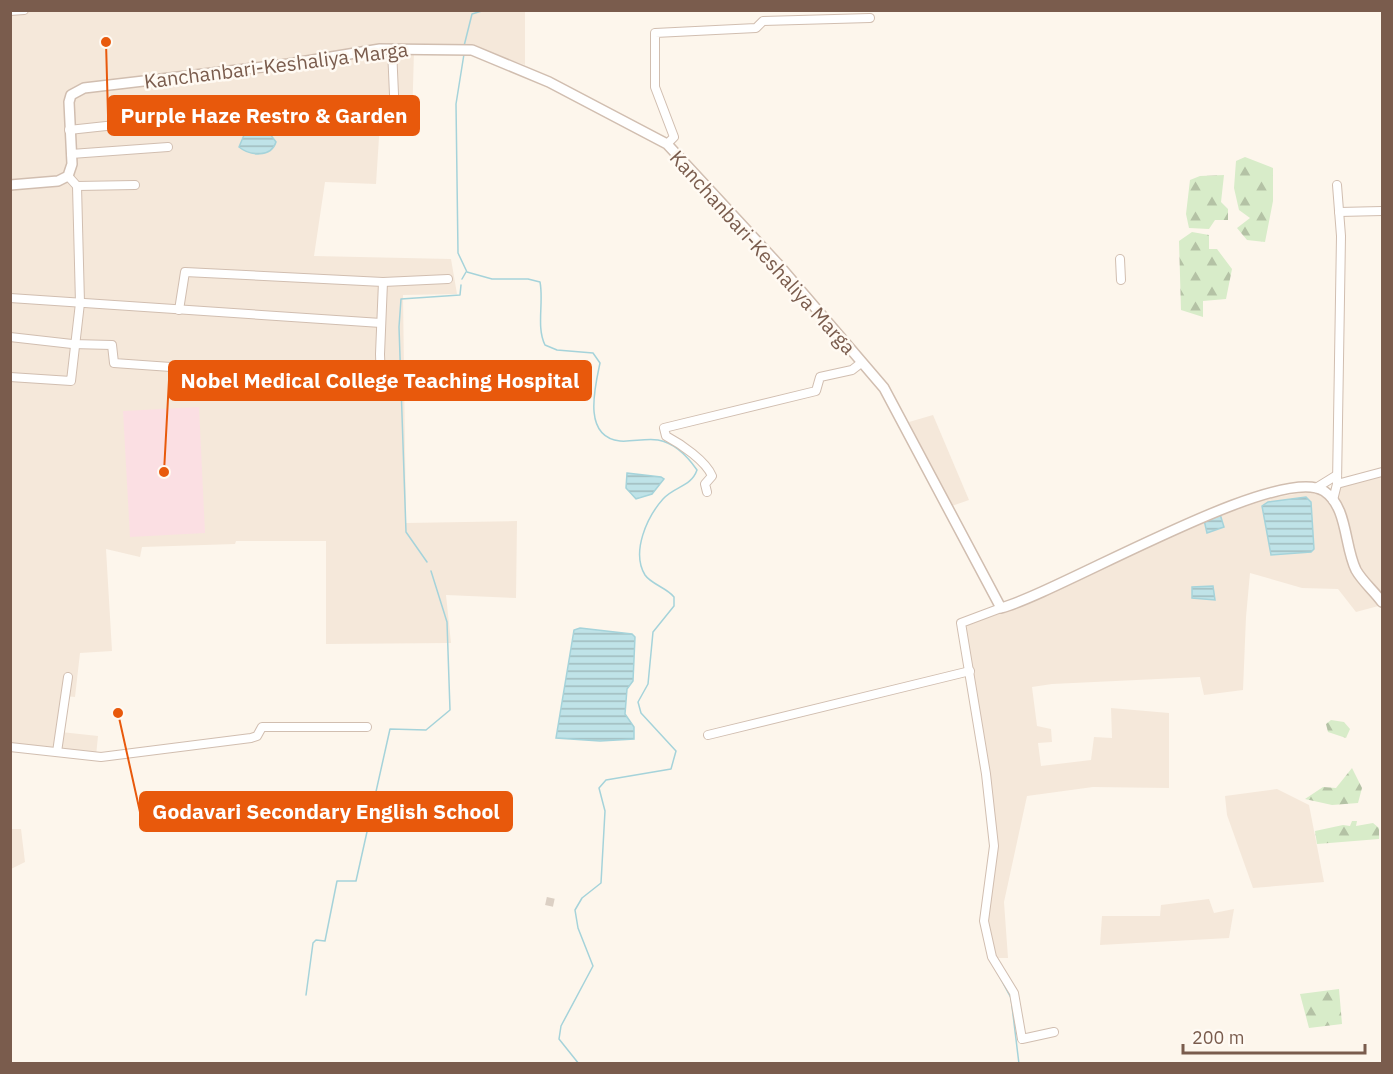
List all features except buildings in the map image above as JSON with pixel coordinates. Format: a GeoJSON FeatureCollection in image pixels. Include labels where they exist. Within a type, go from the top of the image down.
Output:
{"type":"FeatureCollection","features":[{"type":"Feature","properties":{"kind":"street"},"geometry":{"type":"LineString","coordinates":[[10,11],[24,10]]}},
{"type":"Feature","properties":{"kind":"street"},"geometry":{"type":"LineString","coordinates":[[667,144],[674,137],[655,87],[655,33],[756,28],[763,21],[870,18]]}},
{"type":"Feature","properties":{"kind":"street","name":"Kanchanbari-Keshaliya Marga"},"geometry":{"type":"LineString","coordinates":[[68,176],[71,171],[69,102],[71,95],[84,88],[288,64],[392,49],[452,48],[472,50],[549,82],[667,144],[777,263],[884,388],[1001,608]]}},
{"type":"Feature","properties":{"kind":"street"},"geometry":{"type":"LineString","coordinates":[[392,49],[394,117]]}},
{"type":"Feature","properties":{"kind":"street"},"geometry":{"type":"LineString","coordinates":[[69,130],[134,123]]}},
{"type":"Feature","properties":{"kind":"street"},"geometry":{"type":"LineString","coordinates":[[71,154],[168,147]]}},
{"type":"Feature","properties":{"kind":"street"},"geometry":{"type":"LineString","coordinates":[[10,184],[58,181],[68,176],[77,186],[80,303],[71,381],[10,377]]}},
{"type":"Feature","properties":{"kind":"street"},"geometry":{"type":"LineString","coordinates":[[77,186],[135,185]]}},
{"type":"Feature","properties":{"kind":"street"},"geometry":{"type":"LineString","coordinates":[[1333,500],[1337,484],[1339,212],[1337,185]]}},
{"type":"Feature","properties":{"kind":"street"},"geometry":{"type":"LineString","coordinates":[[1339,212],[1383,210]]}},
{"type":"Feature","properties":{"kind":"street"},"geometry":{"type":"LineString","coordinates":[[1120,259],[1121,280]]}},
{"type":"Feature","properties":{"kind":"street"},"geometry":{"type":"LineString","coordinates":[[179,310],[185,272],[383,282],[448,279]]}},
{"type":"Feature","properties":{"kind":"street"},"geometry":{"type":"LineString","coordinates":[[10,337],[75,344],[112,345],[114,363],[381,381],[383,282]]}},
{"type":"Feature","properties":{"kind":"street"},"geometry":{"type":"LineString","coordinates":[[10,298],[381,323]]}},
{"type":"Feature","properties":{"kind":"street"},"geometry":{"type":"LineString","coordinates":[[707,492],[705,484],[712,476],[709,469],[684,445],[666,436],[664,428],[816,390],[820,377],[852,370],[861,363]]}},
{"type":"Feature","properties":{"kind":"street"},"geometry":{"type":"LineString","coordinates":[[1337,484],[1383,472]]}},
{"type":"Feature","properties":{"kind":"street"},"geometry":{"type":"LineString","coordinates":[[1316,488],[1337,475]]}},
{"type":"Feature","properties":{"kind":"street"},"geometry":{"type":"LineString","coordinates":[[1054,1032],[1022,1039],[1014,993],[992,957],[984,921],[994,846],[970,671],[961,623],[1017,603],[1091,571],[1212,514],[1269,493],[1307,487],[1316,488],[1333,500],[1341,518],[1348,553],[1357,573],[1383,602]]}},
{"type":"Feature","properties":{"kind":"street"},"geometry":{"type":"LineString","coordinates":[[708,735],[970,671]]}},
{"type":"Feature","properties":{"kind":"street"},"geometry":{"type":"LineString","coordinates":[[57,752],[68,677]]}},
{"type":"Feature","properties":{"kind":"street"},"geometry":{"type":"LineString","coordinates":[[10,747],[101,757],[251,738],[257,736],[262,727],[367,726]]}},
{"type":"Feature","properties":{"kind":"shaded area"},"geometry":{"type":"Polygon","coordinates":[[[10,11],[525,11],[525,65],[475,48],[414,51],[412,122],[380,122],[376,184],[325,182],[314,256],[451,259],[457,294],[403,295],[406,523],[517,521],[516,598],[446,595],[451,643],[326,644],[326,541],[236,541],[235,544],[142,547],[140,557],[106,549],[112,651],[80,653],[75,697],[65,696],[61,732],[98,736],[96,756],[11,747],[10,11]]]}},
{"type":"Feature","properties":{"kind":"shaded area"},"geometry":{"type":"Polygon","coordinates":[[[199,407],[205,533],[130,537],[123,411],[199,407]]]}},
{"type":"Feature","properties":{"kind":"shaded area"},"geometry":{"type":"Polygon","coordinates":[[[933,415],[969,500],[949,507],[909,422],[933,415]]]}},
{"type":"Feature","properties":{"kind":"shaded area"},"geometry":{"type":"Polygon","coordinates":[[[1382,475],[1382,605],[1356,612],[1338,589],[1302,588],[1250,573],[1243,690],[1204,695],[1200,677],[1052,684],[1032,687],[1037,726],[1051,729],[1052,742],[1038,743],[1041,766],[1091,760],[1094,737],[1112,738],[1111,708],[1169,713],[1169,788],[1093,787],[1027,796],[1004,902],[1008,958],[995,958],[985,921],[993,871],[976,692],[964,625],[1000,609],[1023,605],[1226,511],[1260,500],[1349,485],[1382,475]]]}},
{"type":"Feature","properties":{"kind":"shaded area"},"geometry":{"type":"Polygon","coordinates":[[[1277,789],[1309,805],[1324,882],[1253,888],[1227,815],[1225,796],[1277,789]]]}},
{"type":"Feature","properties":{"kind":"shaded area"},"geometry":{"type":"Polygon","coordinates":[[[11,829],[21,829],[25,862],[11,869],[11,829]]]}},
{"type":"Feature","properties":{"kind":"shaded area"},"geometry":{"type":"Polygon","coordinates":[[[1209,899],[1214,913],[1234,909],[1229,938],[1100,945],[1102,916],[1160,916],[1161,905],[1209,899]]]}},
{"type":"Feature","properties":{"kind":"green space"},"geometry":{"type":"Polygon","coordinates":[[[1245,157],[1273,168],[1273,201],[1265,242],[1247,240],[1237,228],[1250,218],[1239,210],[1234,188],[1236,161],[1245,157]]]}},
{"type":"Feature","properties":{"kind":"green space"},"geometry":{"type":"Polygon","coordinates":[[[1224,175],[1221,202],[1228,209],[1228,220],[1215,220],[1209,229],[1189,228],[1186,214],[1190,180],[1200,176],[1224,175]]]}},
{"type":"Feature","properties":{"kind":"green space"},"geometry":{"type":"Polygon","coordinates":[[[1192,232],[1209,235],[1209,249],[1217,249],[1232,269],[1226,299],[1203,301],[1203,317],[1181,310],[1179,241],[1192,232]]]}},
{"type":"Feature","properties":{"kind":"green space"},"geometry":{"type":"Polygon","coordinates":[[[1331,720],[1344,722],[1350,729],[1346,738],[1328,732],[1326,724],[1331,720]]]}},
{"type":"Feature","properties":{"kind":"green space"},"geometry":{"type":"Polygon","coordinates":[[[1352,768],[1362,788],[1358,803],[1332,805],[1305,799],[1323,787],[1336,788],[1352,768]]]}},
{"type":"Feature","properties":{"kind":"green space"},"geometry":{"type":"Polygon","coordinates":[[[1352,821],[1357,821],[1356,826],[1373,823],[1379,828],[1379,839],[1317,844],[1315,831],[1343,825],[1350,826],[1352,821]]]}},
{"type":"Feature","properties":{"kind":"green space"},"geometry":{"type":"Polygon","coordinates":[[[1339,989],[1342,1024],[1309,1028],[1300,994],[1339,989]]]}},
{"type":"Feature","properties":{"kind":"water"},"geometry":{"type":"Polygon","coordinates":[[[255,125],[267,130],[276,142],[270,151],[254,154],[239,147],[247,128],[255,125]]]}},
{"type":"Feature","properties":{"kind":"water"},"geometry":{"type":"Polygon","coordinates":[[[627,473],[664,479],[652,494],[636,499],[626,488],[627,473]]]}},
{"type":"Feature","properties":{"kind":"water"},"geometry":{"type":"Polygon","coordinates":[[[1306,497],[1311,502],[1314,549],[1311,552],[1271,555],[1262,506],[1268,502],[1306,497]]]}},
{"type":"Feature","properties":{"kind":"water"},"geometry":{"type":"Polygon","coordinates":[[[1220,514],[1224,527],[1207,533],[1204,520],[1220,514]]]}},
{"type":"Feature","properties":{"kind":"water"},"geometry":{"type":"Polygon","coordinates":[[[1213,586],[1215,600],[1192,598],[1192,587],[1213,586]]]}},
{"type":"Feature","properties":{"kind":"water"},"geometry":{"type":"Polygon","coordinates":[[[580,628],[632,634],[635,637],[633,681],[627,689],[625,714],[634,727],[634,739],[600,741],[556,738],[574,630],[580,628]]]}},
{"type":"Feature","properties":{"kind":"waterway"},"geometry":{"type":"LineString","coordinates":[[464,46],[472,14],[485,10]]}},
{"type":"Feature","properties":{"kind":"waterway"},"geometry":{"type":"LineString","coordinates":[[464,54],[456,104],[458,253],[467,272],[492,279],[528,279],[540,282],[541,330],[545,345],[557,350],[593,353],[600,363],[594,397],[594,410],[600,430],[608,437],[620,441],[653,440],[670,444],[690,460],[697,470],[691,480],[668,495],[657,506],[651,515],[640,546],[641,566],[645,575],[674,597],[674,606],[653,632],[648,684],[638,702],[641,713],[676,751],[671,769],[606,780],[599,788],[605,811],[601,883],[582,898],[575,910],[578,928],[593,966],[561,1026],[559,1039],[579,1064]]}},
{"type":"Feature","properties":{"kind":"waterway"},"geometry":{"type":"LineString","coordinates":[[462,279],[466,272]]}},
{"type":"Feature","properties":{"kind":"waterway"},"geometry":{"type":"LineString","coordinates":[[427,562],[406,532],[399,327],[401,299],[460,295],[461,285]]}},
{"type":"Feature","properties":{"kind":"waterway"},"geometry":{"type":"LineString","coordinates":[[306,995],[313,943],[316,940],[325,941],[337,881],[356,881],[390,729],[426,730],[450,710],[447,622],[431,571]]}},
{"type":"Feature","properties":{"kind":"waterway"},"geometry":{"type":"LineString","coordinates":[[996,970],[1011,998],[1019,1064]]}},
{"type":"Feature","properties":{"kind":"tunnel"},"geometry":{"type":"LineString","coordinates":[[546,901],[555,903]]}},
{"type":"Feature","properties":{"kind":"place","name":"Purple Haze Restro & Garden"},"geometry":{"type":"Point","coordinates":[106,42]}},
{"type":"Feature","properties":{"kind":"place","name":"Nobel Medical College Teaching Hospital"},"geometry":{"type":"Point","coordinates":[164,472]}},
{"type":"Feature","properties":{"kind":"place","name":"Godavari Secondary English School"},"geometry":{"type":"Point","coordinates":[118,713]}}]}
